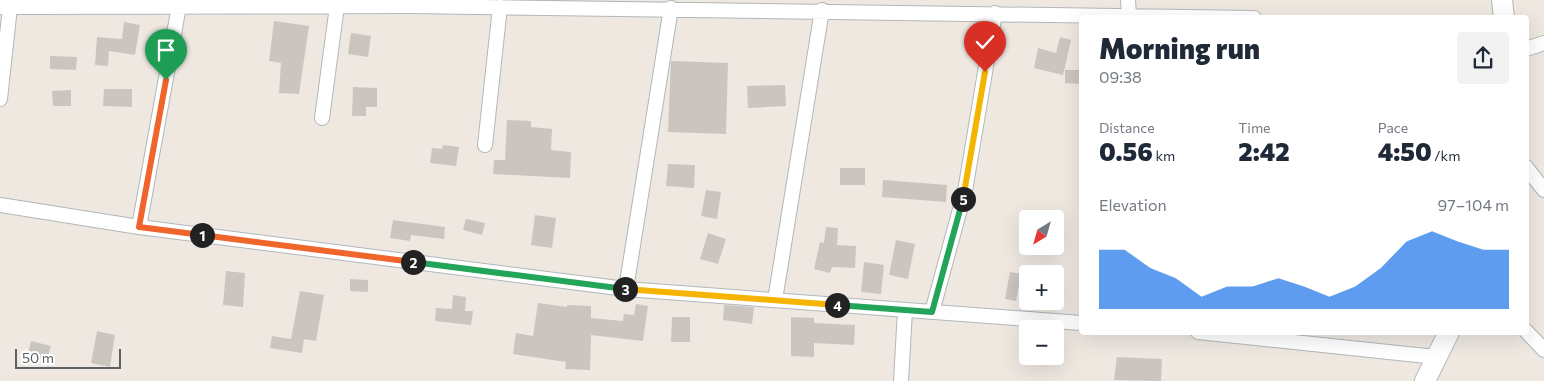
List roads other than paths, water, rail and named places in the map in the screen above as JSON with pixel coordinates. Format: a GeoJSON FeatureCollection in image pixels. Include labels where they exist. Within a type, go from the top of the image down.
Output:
{"type":"FeatureCollection","features":[{"type":"Feature","properties":{"kind":"main road"},"geometry":{"type":"LineString","coordinates":[[1502,0],[1504,15]]}},
{"type":"Feature","properties":{"kind":"main road"},"geometry":{"type":"LineString","coordinates":[[1425,381],[1447,335]]}},
{"type":"Feature","properties":{"kind":"street"},"geometry":{"type":"LineString","coordinates":[[0,98],[5,7],[51,3],[179,6],[337,6],[411,3],[500,7],[671,8],[761,5],[822,10],[1130,15],[1128,0]]}},
{"type":"Feature","properties":{"kind":"street"},"geometry":{"type":"LineString","coordinates":[[139,227],[179,6]]}},
{"type":"Feature","properties":{"kind":"street"},"geometry":{"type":"LineString","coordinates":[[322,118],[337,6]]}},
{"type":"Feature","properties":{"kind":"street"},"geometry":{"type":"LineString","coordinates":[[485,145],[500,7]]}},
{"type":"Feature","properties":{"kind":"street"},"geometry":{"type":"LineString","coordinates":[[626,289],[671,8]]}},
{"type":"Feature","properties":{"kind":"street"},"geometry":{"type":"LineString","coordinates":[[775,300],[822,10]]}},
{"type":"Feature","properties":{"kind":"street"},"geometry":{"type":"LineString","coordinates":[[932,312],[965,191],[995,13]]}},
{"type":"Feature","properties":{"kind":"street"},"geometry":{"type":"LineString","coordinates":[[1529,48],[1544,43]]}},
{"type":"Feature","properties":{"kind":"street"},"geometry":{"type":"LineString","coordinates":[[1529,171],[1544,190]]}},
{"type":"Feature","properties":{"kind":"street"},"geometry":{"type":"LineString","coordinates":[[0,205],[139,227],[626,289],[1079,323]]}},
{"type":"Feature","properties":{"kind":"street"},"geometry":{"type":"LineString","coordinates":[[900,381],[905,310]]}},
{"type":"Feature","properties":{"kind":"street"},"geometry":{"type":"LineString","coordinates":[[1529,334],[1544,350]]}},
{"type":"Feature","properties":{"kind":"street"},"geometry":{"type":"LineString","coordinates":[[1254,335],[1436,357]]}}]}
